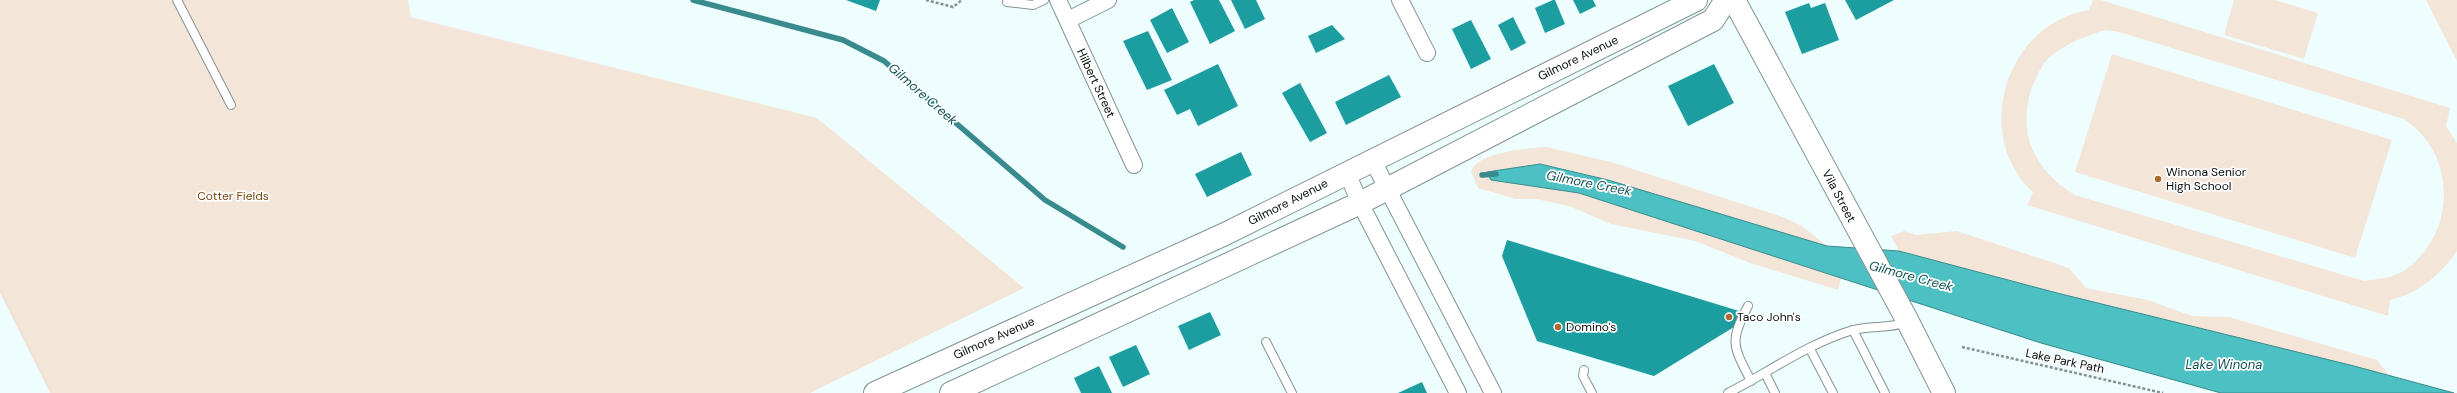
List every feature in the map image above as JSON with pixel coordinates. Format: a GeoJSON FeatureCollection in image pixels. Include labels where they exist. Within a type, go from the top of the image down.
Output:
{"type":"FeatureCollection","features":[{"type":"Feature","properties":{"kind":"street","name":"Hilbert Street"},"geometry":{"type":"LineString","coordinates":[[1058,0],[1134,165]]}},
{"type":"Feature","properties":{"kind":"street"},"geometry":{"type":"LineString","coordinates":[[1068,20],[1108,0]]}},
{"type":"Feature","properties":{"kind":"street"},"geometry":{"type":"LineString","coordinates":[[1400,0],[1427,53]]}},
{"type":"Feature","properties":{"kind":"street","name":"Gilmore Avenue"},"geometry":{"type":"LineString","coordinates":[[875,393],[1225,234],[1696,0]]}},
{"type":"Feature","properties":{"kind":"street"},"geometry":{"type":"LineString","coordinates":[[951,393],[1360,203],[1713,20],[1726,0]]}},
{"type":"Feature","properties":{"kind":"street","name":"Vila Street"},"geometry":{"type":"LineString","coordinates":[[1734,0],[1907,320],[1944,393]]}},
{"type":"Feature","properties":{"kind":"street"},"geometry":{"type":"LineString","coordinates":[[1373,160],[1493,393]]}},
{"type":"Feature","properties":{"kind":"street"},"geometry":{"type":"LineString","coordinates":[[1347,173],[1360,203],[1458,393]]}},
{"type":"Feature","properties":{"kind":"lane"},"geometry":{"type":"LineString","coordinates":[[177,0],[231,105]]}},
{"type":"Feature","properties":{"kind":"lane"},"geometry":{"type":"LineString","coordinates":[[1007,2],[1034,4],[1044,0]]}},
{"type":"Feature","properties":{"kind":"lane"},"geometry":{"type":"LineString","coordinates":[[1748,306],[1734,338],[1735,350],[1751,381]]}},
{"type":"Feature","properties":{"kind":"lane"},"geometry":{"type":"LineString","coordinates":[[1728,393],[1810,349],[1852,330],[1871,326],[1887,328],[1907,320]]}},
{"type":"Feature","properties":{"kind":"lane"},"geometry":{"type":"LineString","coordinates":[[1852,330],[1885,393]]}},
{"type":"Feature","properties":{"kind":"lane"},"geometry":{"type":"LineString","coordinates":[[1266,342],[1292,393]]}},
{"type":"Feature","properties":{"kind":"lane"},"geometry":{"type":"LineString","coordinates":[[1810,349],[1833,393]]}},
{"type":"Feature","properties":{"kind":"lane"},"geometry":{"type":"LineString","coordinates":[[1584,370],[1583,376],[1592,393]]}},
{"type":"Feature","properties":{"kind":"lane"},"geometry":{"type":"LineString","coordinates":[[1765,373],[1775,393]]}},
{"type":"Feature","properties":{"kind":"path"},"geometry":{"type":"LineString","coordinates":[[926,0],[953,7],[962,0]]}},
{"type":"Feature","properties":{"kind":"path","name":"Lake Park Path"},"geometry":{"type":"LineString","coordinates":[[1962,347],[2163,393]]}},
{"type":"Feature","properties":{"kind":"green space","name":"Cotter Fields"},"geometry":{"type":"Polygon","coordinates":[[[0,0],[408,0],[411,17],[817,118],[1024,288],[810,393],[50,393],[0,293],[0,0]]]}},
{"type":"Feature","properties":{"kind":"green space"},"geometry":{"type":"Polygon","coordinates":[[[2093,0],[2101,0],[2450,108],[2446,126],[2457,143],[2457,251],[2444,268],[2428,282],[2410,293],[2390,300],[2388,316],[2027,205],[2033,192],[2014,168],[2004,141],[2002,113],[2007,84],[2018,58],[2037,36],[2060,19],[2089,10],[2093,0]],[[2106,30],[2090,35],[2055,53],[2043,65],[2031,90],[2027,106],[2026,122],[2028,137],[2040,163],[2061,185],[2075,195],[2364,281],[2396,275],[2405,270],[2422,254],[2434,236],[2442,215],[2444,194],[2441,172],[2434,152],[2421,134],[2404,119],[2119,32],[2106,30]]]}},
{"type":"Feature","properties":{"kind":"green space"},"geometry":{"type":"Polygon","coordinates":[[[2234,0],[2275,0],[2318,13],[2304,59],[2224,35],[2234,0]]]}},
{"type":"Feature","properties":{"kind":"green space"},"geometry":{"type":"Polygon","coordinates":[[[2426,0],[2457,0],[2457,61],[2426,0]]]}},
{"type":"Feature","properties":{"kind":"green space"},"geometry":{"type":"Polygon","coordinates":[[[2112,54],[2392,140],[2355,258],[2075,172],[2112,54]]]}},
{"type":"Feature","properties":{"kind":"green space"},"geometry":{"type":"Polygon","coordinates":[[[1547,147],[1611,162],[1783,217],[1802,226],[1827,246],[1608,180],[1540,164],[1487,172],[1491,180],[1579,193],[1841,278],[1838,290],[1750,263],[1695,241],[1611,224],[1569,206],[1536,199],[1516,199],[1478,188],[1471,171],[1483,159],[1505,152],[1547,147]]]}},
{"type":"Feature","properties":{"kind":"green space"},"geometry":{"type":"Polygon","coordinates":[[[1904,231],[1916,235],[1957,231],[2069,268],[2086,288],[2148,300],[2192,316],[2229,317],[2377,360],[2389,375],[2057,293],[1899,251],[1891,236],[1904,231]]]}},
{"type":"Feature","properties":{"kind":"water","name":"Lake Winona"},"geometry":{"type":"Polygon","coordinates":[[[1540,164],[1608,180],[1827,246],[1899,251],[2057,293],[2354,366],[2454,393],[2221,393],[2041,343],[1579,193],[1491,180],[1487,172],[1540,164]]]}},
{"type":"Feature","properties":{"kind":"building"},"geometry":{"type":"Polygon","coordinates":[[[846,0],[880,0],[876,11],[846,0]]]}},
{"type":"Feature","properties":{"kind":"building"},"geometry":{"type":"Polygon","coordinates":[[[1194,0],[1219,0],[1235,31],[1210,44],[1190,2],[1194,0]]]}},
{"type":"Feature","properties":{"kind":"building"},"geometry":{"type":"Polygon","coordinates":[[[1231,0],[1256,0],[1265,19],[1245,29],[1231,0]]]}},
{"type":"Feature","properties":{"kind":"building"},"geometry":{"type":"Polygon","coordinates":[[[1555,0],[1565,24],[1545,33],[1535,8],[1555,0]]]}},
{"type":"Feature","properties":{"kind":"building"},"geometry":{"type":"Polygon","coordinates":[[[1573,0],[1593,0],[1596,6],[1580,14],[1573,0]]]}},
{"type":"Feature","properties":{"kind":"building"},"geometry":{"type":"Polygon","coordinates":[[[1845,0],[1894,0],[1856,20],[1845,0]]]}},
{"type":"Feature","properties":{"kind":"building"},"geometry":{"type":"Polygon","coordinates":[[[1809,3],[1811,8],[1825,3],[1839,40],[1802,54],[1785,12],[1809,3]]]}},
{"type":"Feature","properties":{"kind":"building"},"geometry":{"type":"Polygon","coordinates":[[[1172,8],[1189,42],[1167,53],[1150,20],[1172,8]]]}},
{"type":"Feature","properties":{"kind":"building"},"geometry":{"type":"Polygon","coordinates":[[[1513,17],[1526,43],[1511,51],[1498,25],[1513,17]]]}},
{"type":"Feature","properties":{"kind":"building"},"geometry":{"type":"Polygon","coordinates":[[[1471,20],[1491,59],[1471,69],[1452,29],[1471,20]]]}},
{"type":"Feature","properties":{"kind":"building"},"geometry":{"type":"Polygon","coordinates":[[[1332,25],[1345,39],[1316,53],[1308,36],[1332,25]]]}},
{"type":"Feature","properties":{"kind":"building"},"geometry":{"type":"Polygon","coordinates":[[[1148,31],[1172,80],[1147,90],[1123,41],[1148,31]]]}},
{"type":"Feature","properties":{"kind":"building"},"geometry":{"type":"Polygon","coordinates":[[[1218,64],[1238,106],[1198,126],[1190,109],[1177,115],[1164,90],[1218,64]]]}},
{"type":"Feature","properties":{"kind":"building"},"geometry":{"type":"Polygon","coordinates":[[[1714,64],[1734,103],[1688,126],[1668,86],[1714,64]]]}},
{"type":"Feature","properties":{"kind":"building"},"geometry":{"type":"Polygon","coordinates":[[[1389,75],[1401,97],[1346,125],[1335,102],[1389,75]]]}},
{"type":"Feature","properties":{"kind":"building"},"geometry":{"type":"Polygon","coordinates":[[[1300,83],[1327,133],[1310,142],[1282,93],[1300,83]]]}},
{"type":"Feature","properties":{"kind":"building"},"geometry":{"type":"Polygon","coordinates":[[[1241,152],[1252,175],[1207,197],[1195,174],[1241,152]]]}},
{"type":"Feature","properties":{"kind":"building"},"geometry":{"type":"Polygon","coordinates":[[[1507,240],[1739,311],[1734,327],[1654,376],[1537,341],[1502,256],[1507,240]]]}},
{"type":"Feature","properties":{"kind":"building"},"geometry":{"type":"Polygon","coordinates":[[[1210,312],[1221,335],[1189,350],[1178,326],[1210,312]]]}},
{"type":"Feature","properties":{"kind":"building"},"geometry":{"type":"Polygon","coordinates":[[[1136,345],[1150,374],[1123,387],[1109,357],[1136,345]]]}},
{"type":"Feature","properties":{"kind":"building"},"geometry":{"type":"Polygon","coordinates":[[[1099,366],[1112,393],[1081,393],[1074,378],[1099,366]]]}},
{"type":"Feature","properties":{"kind":"building"},"geometry":{"type":"Polygon","coordinates":[[[1422,382],[1427,393],[1398,393],[1422,382]]]}},
{"type":"Feature","properties":{"kind":"waterway","name":"Gilmore Creek"},"geometry":{"type":"LineString","coordinates":[[693,0],[843,40],[884,61],[1045,200],[1123,247]]}},
{"type":"Feature","properties":{"kind":"waterway","name":"Gilmore Creek"},"geometry":{"type":"LineString","coordinates":[[1482,175],[1496,174]]}},
{"type":"Feature","properties":{"kind":"place","name":"Winona Senior High School"},"geometry":{"type":"Point","coordinates":[2158,179]}},
{"type":"Feature","properties":{"kind":"place","name":"Taco John's"},"geometry":{"type":"Point","coordinates":[1729,317]}},
{"type":"Feature","properties":{"kind":"place","name":"Domino's"},"geometry":{"type":"Point","coordinates":[1558,327]}}]}
